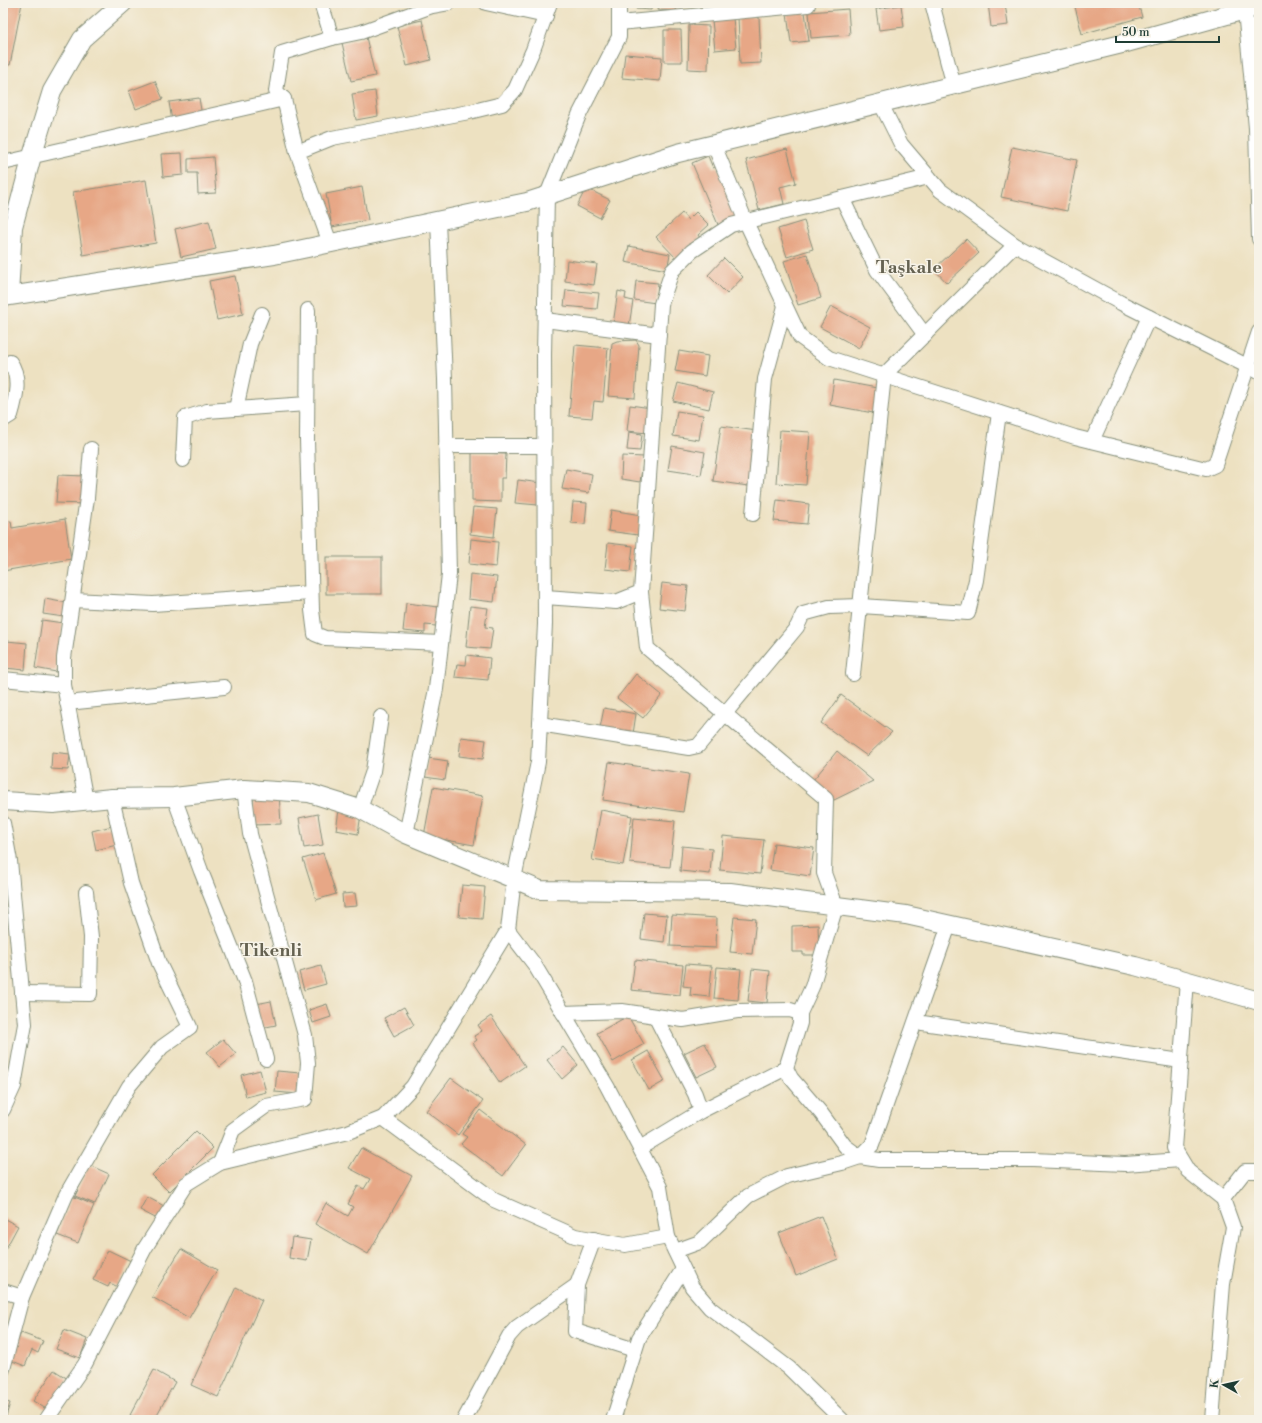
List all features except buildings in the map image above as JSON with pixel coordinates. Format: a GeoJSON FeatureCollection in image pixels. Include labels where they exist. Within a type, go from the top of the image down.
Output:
{"type":"FeatureCollection","features":[{"type":"Feature","properties":{"kind":"street"},"geometry":{"type":"LineString","coordinates":[[124,3],[82,39],[52,91],[32,156],[13,228],[11,269],[6,296],[274,255],[527,202],[678,154],[1126,43],[1252,8],[1259,239]]}},
{"type":"Feature","properties":{"kind":"street"},"geometry":{"type":"LineString","coordinates":[[321,3],[332,38]]}},
{"type":"Feature","properties":{"kind":"street"},"geometry":{"type":"LineString","coordinates":[[330,243],[297,152],[284,99],[276,91],[282,53],[332,38],[361,32],[411,8],[449,3]]}},
{"type":"Feature","properties":{"kind":"street"},"geometry":{"type":"LineString","coordinates":[[297,152],[332,138],[469,112],[502,104],[515,90],[533,50],[548,9],[486,3]]}},
{"type":"Feature","properties":{"kind":"street"},"geometry":{"type":"LineString","coordinates":[[46,1420],[85,1364],[145,1248],[186,1184],[220,1163],[348,1132],[383,1118],[412,1086],[508,930],[514,879],[538,762],[545,597],[544,446],[547,195],[579,116],[619,37],[619,3]]}},
{"type":"Feature","properties":{"kind":"street"},"geometry":{"type":"LineString","coordinates":[[932,3],[954,86]]}},
{"type":"Feature","properties":{"kind":"street"},"geometry":{"type":"LineString","coordinates":[[619,23],[808,5]]}},
{"type":"Feature","properties":{"kind":"street"},"geometry":{"type":"LineString","coordinates":[[3,163],[284,99]]}},
{"type":"Feature","properties":{"kind":"street"},"geometry":{"type":"LineString","coordinates":[[881,104],[901,144],[940,190],[1015,245],[1149,318],[1254,370]]}},
{"type":"Feature","properties":{"kind":"street"},"geometry":{"type":"LineString","coordinates":[[714,145],[746,222],[800,337],[829,358],[999,413],[1092,441],[1206,469],[1215,465],[1254,370],[1259,332]]}},
{"type":"Feature","properties":{"kind":"street"},"geometry":{"type":"LineString","coordinates":[[929,177],[731,226],[692,251],[672,271],[661,304],[641,592],[647,648],[725,716],[826,799],[824,873],[835,906],[812,987],[800,1013],[800,1023],[786,1068],[791,1078],[845,1146],[860,1156],[879,1160],[1032,1160],[1125,1164],[1181,1160]]}},
{"type":"Feature","properties":{"kind":"street"},"geometry":{"type":"LineString","coordinates":[[842,198],[878,270],[925,335]]}},
{"type":"Feature","properties":{"kind":"street"},"geometry":{"type":"LineString","coordinates":[[406,834],[436,689],[449,574],[438,221]]}},
{"type":"Feature","properties":{"kind":"street"},"geometry":{"type":"LineString","coordinates":[[3,245],[11,269]]}},
{"type":"Feature","properties":{"kind":"street"},"geometry":{"type":"LineString","coordinates":[[853,674],[884,375],[1015,245]]}},
{"type":"Feature","properties":{"kind":"street"},"geometry":{"type":"LineString","coordinates":[[753,514],[765,378],[785,306]]}},
{"type":"Feature","properties":{"kind":"street"},"geometry":{"type":"LineString","coordinates":[[308,310],[307,404],[312,593],[316,634],[325,638],[441,643]]}},
{"type":"Feature","properties":{"kind":"street"},"geometry":{"type":"LineString","coordinates":[[236,409],[250,344],[262,314]]}},
{"type":"Feature","properties":{"kind":"street"},"geometry":{"type":"LineString","coordinates":[[1092,441],[1149,318]]}},
{"type":"Feature","properties":{"kind":"street"},"geometry":{"type":"LineString","coordinates":[[545,320],[659,335]]}},
{"type":"Feature","properties":{"kind":"street"},"geometry":{"type":"LineString","coordinates":[[3,366],[10,362],[13,366],[16,371],[16,385],[11,415],[3,420]]}},
{"type":"Feature","properties":{"kind":"street"},"geometry":{"type":"LineString","coordinates":[[183,460],[185,418],[207,411],[307,404]]}},
{"type":"Feature","properties":{"kind":"street"},"geometry":{"type":"LineString","coordinates":[[540,724],[689,748],[698,746],[725,716],[796,627],[803,614],[829,607],[861,606],[968,613],[976,580],[999,413]]}},
{"type":"Feature","properties":{"kind":"street"},"geometry":{"type":"LineString","coordinates":[[446,446],[544,446]]}},
{"type":"Feature","properties":{"kind":"street"},"geometry":{"type":"LineString","coordinates":[[86,800],[64,685],[64,658],[87,498],[91,449]]}},
{"type":"Feature","properties":{"kind":"street"},"geometry":{"type":"LineString","coordinates":[[545,597],[616,602],[641,592]]}},
{"type":"Feature","properties":{"kind":"street"},"geometry":{"type":"LineString","coordinates":[[73,600],[153,604],[312,593]]}},
{"type":"Feature","properties":{"kind":"street"},"geometry":{"type":"LineString","coordinates":[[3,679],[64,685]]}},
{"type":"Feature","properties":{"kind":"street"},"geometry":{"type":"LineString","coordinates":[[68,703],[224,687]]}},
{"type":"Feature","properties":{"kind":"street"},"geometry":{"type":"LineString","coordinates":[[360,809],[374,771],[381,717]]}},
{"type":"Feature","properties":{"kind":"street"},"geometry":{"type":"LineString","coordinates":[[3,801],[54,804],[112,798],[174,797],[244,789],[309,793],[360,809],[406,834],[540,890],[730,892],[906,915],[1135,966],[1259,1001]]}},
{"type":"Feature","properties":{"kind":"street"},"geometry":{"type":"LineString","coordinates":[[220,1163],[233,1130],[266,1106],[305,1099],[308,1063],[304,1034],[250,834],[244,789]]}},
{"type":"Feature","properties":{"kind":"street"},"geometry":{"type":"LineString","coordinates":[[174,797],[200,870],[245,981],[266,1059]]}},
{"type":"Feature","properties":{"kind":"street"},"geometry":{"type":"LineString","coordinates":[[3,1369],[22,1297],[66,1195],[129,1086],[162,1047],[190,1026],[159,963],[131,883],[112,798]]}},
{"type":"Feature","properties":{"kind":"street"},"geometry":{"type":"LineString","coordinates":[[3,823],[10,861],[25,1024],[14,1086],[3,1110]]}},
{"type":"Feature","properties":{"kind":"street"},"geometry":{"type":"LineString","coordinates":[[22,993],[90,994],[91,937],[86,892]]}},
{"type":"Feature","properties":{"kind":"street"},"geometry":{"type":"LineString","coordinates":[[675,1251],[700,1242],[748,1196],[787,1176],[842,1163],[860,1156],[872,1145],[949,925]]}},
{"type":"Feature","properties":{"kind":"street"},"geometry":{"type":"LineString","coordinates":[[508,930],[534,964],[607,1086],[640,1148],[660,1187],[668,1237],[692,1287],[710,1308],[789,1368],[842,1420]]}},
{"type":"Feature","properties":{"kind":"street"},"geometry":{"type":"LineString","coordinates":[[1187,981],[1174,1148],[1188,1171],[1223,1199],[1233,1227],[1223,1284],[1212,1420]]}},
{"type":"Feature","properties":{"kind":"street"},"geometry":{"type":"LineString","coordinates":[[563,1013],[622,1011],[683,1020],[737,1011],[790,1010],[800,1013]]}},
{"type":"Feature","properties":{"kind":"street"},"geometry":{"type":"LineString","coordinates":[[655,1016],[696,1094],[701,1111]]}},
{"type":"Feature","properties":{"kind":"street"},"geometry":{"type":"LineString","coordinates":[[916,1022],[1181,1061]]}},
{"type":"Feature","properties":{"kind":"street"},"geometry":{"type":"LineString","coordinates":[[640,1148],[701,1111],[786,1068]]}},
{"type":"Feature","properties":{"kind":"street"},"geometry":{"type":"LineString","coordinates":[[383,1118],[494,1200],[575,1236],[624,1245],[668,1237]]}},
{"type":"Feature","properties":{"kind":"street"},"geometry":{"type":"LineString","coordinates":[[1223,1199],[1245,1171],[1259,1171]]}},
{"type":"Feature","properties":{"kind":"street"},"geometry":{"type":"LineString","coordinates":[[594,1239],[577,1285],[575,1331],[635,1350]]}},
{"type":"Feature","properties":{"kind":"street"},"geometry":{"type":"LineString","coordinates":[[613,1420],[638,1338],[683,1269]]}},
{"type":"Feature","properties":{"kind":"street"},"geometry":{"type":"LineString","coordinates":[[464,1420],[509,1336],[517,1327],[577,1285]]}},
{"type":"Feature","properties":{"kind":"street"},"geometry":{"type":"LineString","coordinates":[[3,1291],[22,1297]]}},
{"type":"Feature","properties":{"kind":"district","name":"Taşkale"},"geometry":{"type":"Point","coordinates":[909,267]}},
{"type":"Feature","properties":{"kind":"district","name":"Tikenli"},"geometry":{"type":"Point","coordinates":[271,950]}}]}
